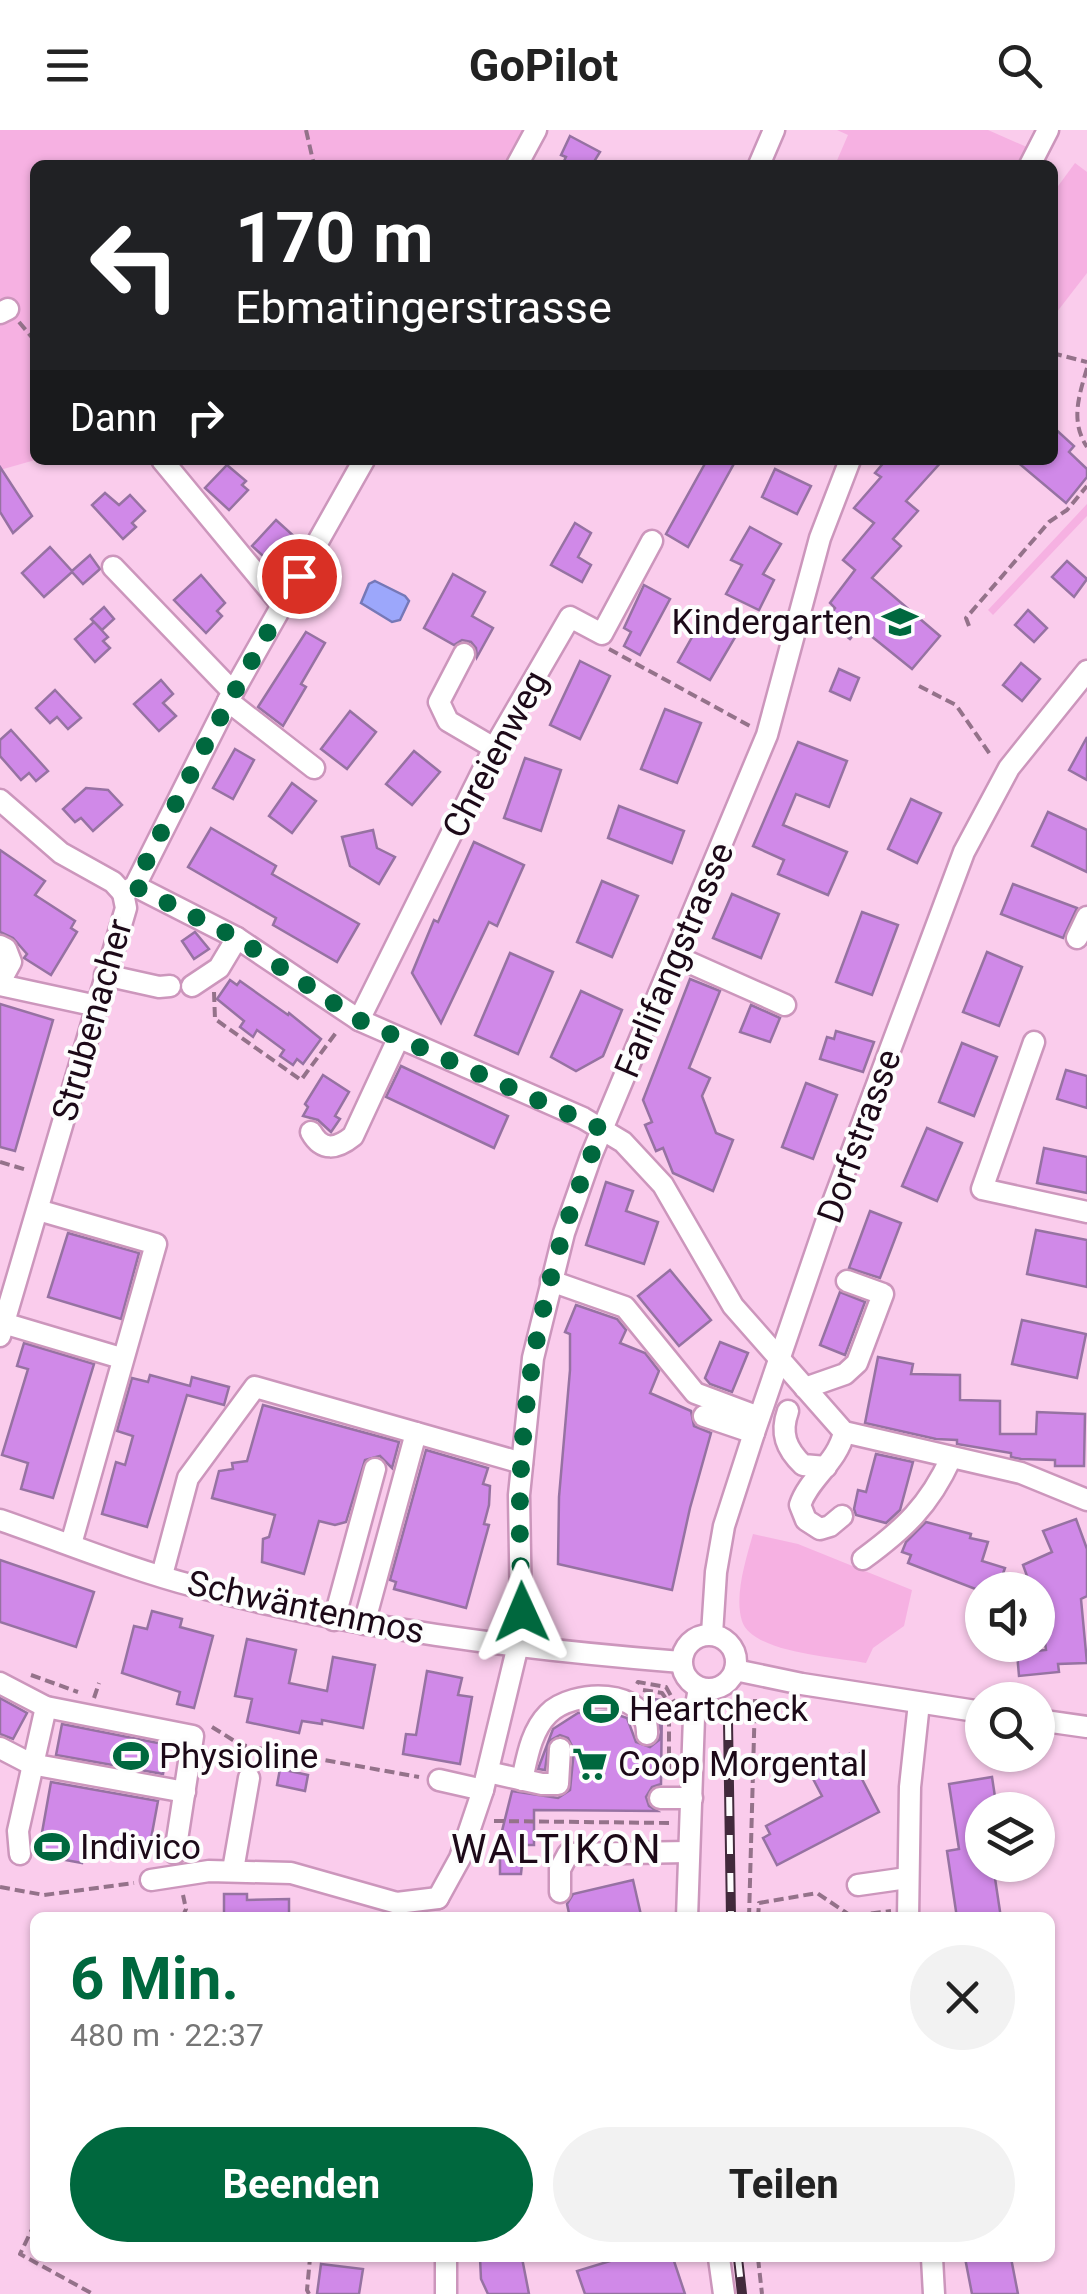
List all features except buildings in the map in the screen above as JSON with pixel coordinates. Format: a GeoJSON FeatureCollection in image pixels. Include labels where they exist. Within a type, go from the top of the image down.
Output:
{"type":"FeatureCollection","features":[{"type":"Feature","properties":{"kind":"street"},"geometry":{"type":"LineString","coordinates":[[521,160],[536,130]]}},
{"type":"Feature","properties":{"kind":"street"},"geometry":{"type":"LineString","coordinates":[[760,160],[774,130]]}},
{"type":"Feature","properties":{"kind":"street"},"geometry":{"type":"LineString","coordinates":[[1033,160],[1048,130]]}},
{"type":"Feature","properties":{"kind":"street"},"geometry":{"type":"LineString","coordinates":[[166,465],[282,605]]}},
{"type":"Feature","properties":{"kind":"street","name":"Strubenacher"},"geometry":{"type":"LineString","coordinates":[[1,1328],[129,890],[231,696],[361,465]]}},
{"type":"Feature","properties":{"kind":"street","name":"Farlifangstrasse"},"geometry":{"type":"LineString","coordinates":[[440,1908],[485,1781],[518,1645],[522,1612],[522,1463],[532,1358],[550,1282],[602,1129],[767,736],[820,538],[848,465]]}},
{"type":"Feature","properties":{"kind":"street"},"geometry":{"type":"LineString","coordinates":[[602,634],[652,541]]}},
{"type":"Feature","properties":{"kind":"street"},"geometry":{"type":"LineString","coordinates":[[113,566],[231,696],[314,768]]}},
{"type":"Feature","properties":{"kind":"street","name":"Chreienweg"},"geometry":{"type":"LineString","coordinates":[[355,1017],[494,748],[570,617],[602,634]]}},
{"type":"Feature","properties":{"kind":"street"},"geometry":{"type":"LineString","coordinates":[[464,654],[439,702],[448,721],[494,748]]}},
{"type":"Feature","properties":{"kind":"street","name":"Dorfstrasse"},"geometry":{"type":"LineString","coordinates":[[712,1634],[724,1526],[756,1425],[832,1205],[964,852],[1009,768],[1087,672]]}},
{"type":"Feature","properties":{"kind":"street"},"geometry":{"type":"LineString","coordinates":[[0,800],[61,853],[129,890],[237,938],[355,1017],[623,1142],[664,1185],[733,1306],[844,1432],[1021,1473],[1087,1500]]}},
{"type":"Feature","properties":{"kind":"street"},"geometry":{"type":"LineString","coordinates":[[1076,938],[1087,917]]}},
{"type":"Feature","properties":{"kind":"street"},"geometry":{"type":"LineString","coordinates":[[192,986],[214,972],[237,938]]}},
{"type":"Feature","properties":{"kind":"street"},"geometry":{"type":"LineString","coordinates":[[0,946],[6,949],[11,962],[0,984],[97,1006]]}},
{"type":"Feature","properties":{"kind":"street"},"geometry":{"type":"LineString","coordinates":[[677,956],[785,1006]]}},
{"type":"Feature","properties":{"kind":"street"},"geometry":{"type":"LineString","coordinates":[[105,974],[159,988],[170,986]]}},
{"type":"Feature","properties":{"kind":"street"},"geometry":{"type":"LineString","coordinates":[[311,1132],[316,1142],[327,1148],[340,1146],[353,1136],[398,1040]]}},
{"type":"Feature","properties":{"kind":"street"},"geometry":{"type":"LineString","coordinates":[[1034,1042],[982,1189],[1087,1212]]}},
{"type":"Feature","properties":{"kind":"street"},"geometry":{"type":"LineString","coordinates":[[38,1210],[156,1244],[71,1544]]}},
{"type":"Feature","properties":{"kind":"street"},"geometry":{"type":"LineString","coordinates":[[805,1388],[844,1374],[857,1363],[884,1294],[847,1281]]}},
{"type":"Feature","properties":{"kind":"street"},"geometry":{"type":"LineString","coordinates":[[550,1282],[625,1308],[695,1393],[728,1406],[756,1425]]}},
{"type":"Feature","properties":{"kind":"street"},"geometry":{"type":"LineString","coordinates":[[1,1328],[122,1358]]}},
{"type":"Feature","properties":{"kind":"street"},"geometry":{"type":"LineString","coordinates":[[162,1576],[188,1478],[254,1387],[522,1463]]}},
{"type":"Feature","properties":{"kind":"street"},"geometry":{"type":"LineString","coordinates":[[788,1411],[784,1433],[792,1453],[803,1465],[826,1468]]}},
{"type":"Feature","properties":{"kind":"street"},"geometry":{"type":"LineString","coordinates":[[704,1416],[756,1425]]}},
{"type":"Feature","properties":{"kind":"street"},"geometry":{"type":"LineString","coordinates":[[842,1516],[820,1529],[810,1524],[801,1511],[804,1494],[837,1452],[844,1432]]}},
{"type":"Feature","properties":{"kind":"street"},"geometry":{"type":"LineString","coordinates":[[364,1624],[416,1433]]}},
{"type":"Feature","properties":{"kind":"street"},"geometry":{"type":"LineString","coordinates":[[863,1559],[903,1530],[939,1484],[951,1458]]}},
{"type":"Feature","properties":{"kind":"street"},"geometry":{"type":"LineString","coordinates":[[334,1620],[375,1469]]}},
{"type":"Feature","properties":{"kind":"street","name":"Schwäntenmos"},"geometry":{"type":"LineString","coordinates":[[0,1520],[162,1576],[334,1620],[681,1662]]}},
{"type":"Feature","properties":{"kind":"street"},"geometry":{"type":"LineString","coordinates":[[712,1634],[729,1643],[734,1651],[735,1670],[725,1684],[700,1688],[686,1678],[681,1662],[694,1638],[712,1634]]}},
{"type":"Feature","properties":{"kind":"street"},"geometry":{"type":"LineString","coordinates":[[735,1670],[965,1710]]}},
{"type":"Feature","properties":{"kind":"street"},"geometry":{"type":"LineString","coordinates":[[8,1676],[46,1706],[202,1732],[185,1792],[175,1854]]}},
{"type":"Feature","properties":{"kind":"street"},"geometry":{"type":"LineString","coordinates":[[688,1912],[694,1717],[700,1688]]}},
{"type":"Feature","properties":{"kind":"street"},"geometry":{"type":"LineString","coordinates":[[522,1780],[540,1724],[563,1703],[593,1697],[630,1702],[641,1708],[648,1721],[647,1734]]}},
{"type":"Feature","properties":{"kind":"street"},"geometry":{"type":"LineString","coordinates":[[908,1912],[910,1787],[919,1704]]}},
{"type":"Feature","properties":{"kind":"street"},"geometry":{"type":"LineString","coordinates":[[20,1854],[18,1831],[46,1706]]}},
{"type":"Feature","properties":{"kind":"street"},"geometry":{"type":"LineString","coordinates":[[1055,1722],[1087,1727]]}},
{"type":"Feature","properties":{"kind":"street"},"geometry":{"type":"LineString","coordinates":[[0,1748],[31,1764],[185,1792]]}},
{"type":"Feature","properties":{"kind":"street"},"geometry":{"type":"LineString","coordinates":[[439,1780],[558,1784],[560,1749]]}},
{"type":"Feature","properties":{"kind":"street"},"geometry":{"type":"LineString","coordinates":[[234,1870],[249,1778]]}},
{"type":"Feature","properties":{"kind":"street"},"geometry":{"type":"LineString","coordinates":[[660,1798],[692,1798]]}},
{"type":"Feature","properties":{"kind":"street"},"geometry":{"type":"LineString","coordinates":[[560,1892],[560,1868],[568,1854],[688,1852]]}},
{"type":"Feature","properties":{"kind":"street"},"geometry":{"type":"LineString","coordinates":[[152,1880],[234,1870],[291,1873],[397,1903],[440,1908]]}},
{"type":"Feature","properties":{"kind":"street"},"geometry":{"type":"LineString","coordinates":[[858,1885],[907,1878]]}},
{"type":"Feature","properties":{"kind":"street"},"geometry":{"type":"LineString","coordinates":[[446,2262],[446,2294]]}},
{"type":"Feature","properties":{"kind":"street"},"geometry":{"type":"LineString","coordinates":[[720,2262],[724,2294]]}},
{"type":"Feature","properties":{"kind":"street"},"geometry":{"type":"LineString","coordinates":[[928,2293],[932,2262]]}},
{"type":"Feature","properties":{"kind":"path"},"geometry":{"type":"LineString","coordinates":[[306,130],[313,160]]}},
{"type":"Feature","properties":{"kind":"path"},"geometry":{"type":"LineString","coordinates":[[1058,355],[1087,365],[1076,406],[1079,434],[1087,447]]}},
{"type":"Feature","properties":{"kind":"path"},"geometry":{"type":"LineString","coordinates":[[969,626],[966,618],[1049,522],[1067,510],[1087,486]]}},
{"type":"Feature","properties":{"kind":"path"},"geometry":{"type":"LineString","coordinates":[[602,634],[597,642],[767,736]]}},
{"type":"Feature","properties":{"kind":"path"},"geometry":{"type":"LineString","coordinates":[[919,686],[956,705],[996,760]]}},
{"type":"Feature","properties":{"kind":"path"},"geometry":{"type":"LineString","coordinates":[[214,972],[216,1019],[301,1080],[355,1017]]}},
{"type":"Feature","properties":{"kind":"path"},"geometry":{"type":"LineString","coordinates":[[0,1162],[41,1174]]}},
{"type":"Feature","properties":{"kind":"path"},"geometry":{"type":"LineString","coordinates":[[8,1676],[78,1692]]}},
{"type":"Feature","properties":{"kind":"path"},"geometry":{"type":"LineString","coordinates":[[638,1682],[657,1684],[671,1692],[676,1718],[669,1718]]}},
{"type":"Feature","properties":{"kind":"path"},"geometry":{"type":"LineString","coordinates":[[97,1699],[99,1683]]}},
{"type":"Feature","properties":{"kind":"path"},"geometry":{"type":"LineString","coordinates":[[750,1912],[756,1699]]}},
{"type":"Feature","properties":{"kind":"path"},"geometry":{"type":"LineString","coordinates":[[202,1732],[241,1745],[439,1780]]}},
{"type":"Feature","properties":{"kind":"path"},"geometry":{"type":"LineString","coordinates":[[484,1821],[680,1823]]}},
{"type":"Feature","properties":{"kind":"path"},"geometry":{"type":"LineString","coordinates":[[0,1886],[44,1895],[152,1880]]}},
{"type":"Feature","properties":{"kind":"path"},"geometry":{"type":"LineString","coordinates":[[758,1912],[758,1903],[817,1893],[845,1912]]}},
{"type":"Feature","properties":{"kind":"path"},"geometry":{"type":"LineString","coordinates":[[30,2233],[20,2254],[30,2260]]}},
{"type":"Feature","properties":{"kind":"path"},"geometry":{"type":"LineString","coordinates":[[34,2262],[92,2294]]}},
{"type":"Feature","properties":{"kind":"path"},"geometry":{"type":"LineString","coordinates":[[309,2294],[310,2262]]}},
{"type":"Feature","properties":{"kind":"path"},"geometry":{"type":"LineString","coordinates":[[758,2262],[762,2294]]}},
{"type":"Feature","properties":{"kind":"shaded area"},"geometry":{"type":"Polygon","coordinates":[[[0,130],[536,130],[520,160],[30,160],[30,461],[0,470],[0,130]]]}},
{"type":"Feature","properties":{"kind":"shaded area"},"geometry":{"type":"Polygon","coordinates":[[[837,130],[988,130],[1029,148],[1023,160],[837,160],[848,135],[837,130]]]}},
{"type":"Feature","properties":{"kind":"shaded area"},"geometry":{"type":"Polygon","coordinates":[[[1075,163],[1087,172],[1087,273],[1058,311],[1058,186],[1075,163]]]}},
{"type":"Feature","properties":{"kind":"shaded area"},"geometry":{"type":"Polygon","coordinates":[[[1087,504],[1087,516],[993,615],[988,610],[1087,504]]]}},
{"type":"Feature","properties":{"kind":"shaded area"},"geometry":{"type":"Polygon","coordinates":[[[753,1534],[798,1544],[912,1590],[904,1626],[873,1648],[866,1663],[796,1652],[761,1640],[742,1621],[739,1600],[753,1534]]]}},
{"type":"Feature","properties":{"kind":"water"},"geometry":{"type":"Polygon","coordinates":[[[375,581],[409,601],[400,620],[392,622],[361,603],[369,584],[375,581]]]}},
{"type":"Feature","properties":{"kind":"railway"},"geometry":{"type":"LineString","coordinates":[[728,1721],[731,1912]]}},
{"type":"Feature","properties":{"kind":"railway"},"geometry":{"type":"LineString","coordinates":[[738,2262],[742,2294]]}},
{"type":"Feature","properties":{"kind":"place","name":"Kindergarten"},"geometry":{"type":"Point","coordinates":[900,622]}},
{"type":"Feature","properties":{"kind":"place","name":"Heartcheck"},"geometry":{"type":"Point","coordinates":[601,1709]}},
{"type":"Feature","properties":{"kind":"place","name":"Physioline"},"geometry":{"type":"Point","coordinates":[131,1756]}},
{"type":"Feature","properties":{"kind":"place","name":"Coop Morgental"},"geometry":{"type":"Point","coordinates":[590,1764]}},
{"type":"Feature","properties":{"kind":"place","name":"Indivico"},"geometry":{"type":"Point","coordinates":[52,1847]}},
{"type":"Feature","properties":{"kind":"district","name":"WALTIKON"},"geometry":{"type":"Point","coordinates":[557,1849]}},
{"type":"Feature","properties":{"kind":"route"},"geometry":{"type":"LineString","coordinates":[[299,576],[228,701],[134,886],[237,938],[359,1020],[602,1129],[564,1233],[532,1358],[520,1496],[522,1612]]}}]}
